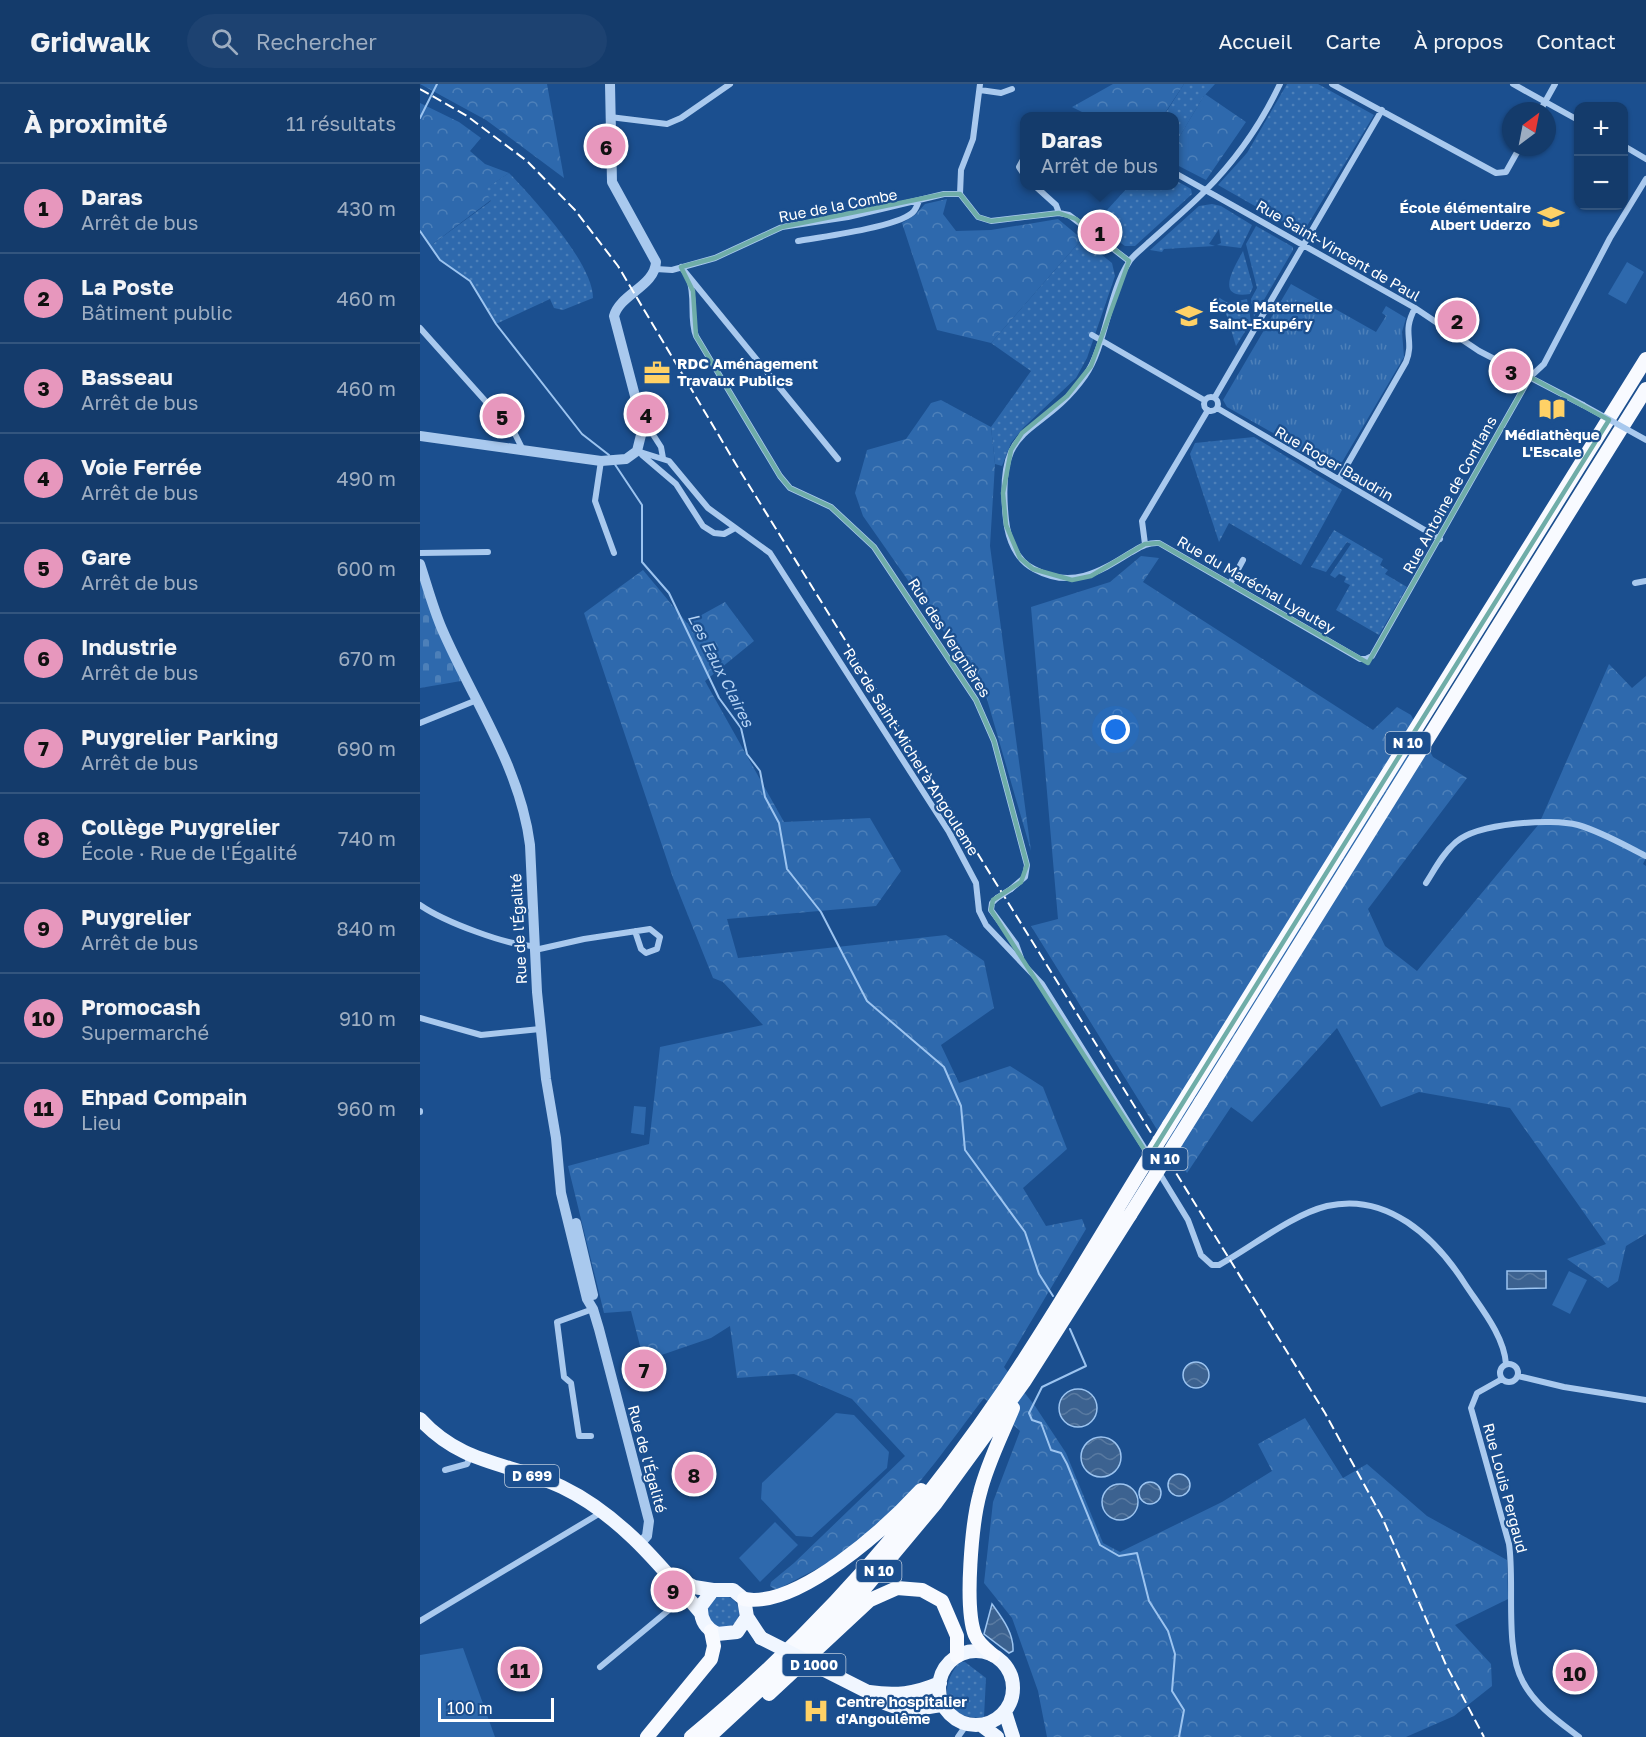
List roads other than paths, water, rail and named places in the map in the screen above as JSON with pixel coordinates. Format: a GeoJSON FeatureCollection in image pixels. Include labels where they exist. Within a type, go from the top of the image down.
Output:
{"type":"FeatureCollection","features":[{"type":"Feature","properties":{"kind":"highway","name":"N 10"},"geometry":{"type":"LineString","coordinates":[[691,1737],[769,1668],[827,1611],[892,1538],[941,1478],[1016,1372],[1646,359]]}},
{"type":"Feature","properties":{"kind":"highway","name":"N 10"},"geometry":{"type":"LineString","coordinates":[[709,1737],[850,1606],[936,1503],[1024,1382],[1646,389]]}},
{"type":"Feature","properties":{"kind":"highway"},"geometry":{"type":"LineString","coordinates":[[993,1655],[979,1642],[972,1623],[969,1591],[974,1537],[979,1494],[1024,1382]]}},
{"type":"Feature","properties":{"kind":"highway"},"geometry":{"type":"LineString","coordinates":[[744,1599],[775,1596],[817,1576],[868,1541],[928,1483],[941,1478]]}},
{"type":"Feature","properties":{"kind":"highway"},"geometry":{"type":"LineString","coordinates":[[709,1737],[748,1711],[797,1671],[870,1600],[885,1591],[910,1587],[933,1594],[942,1600],[957,1636],[957,1656]]}},
{"type":"Feature","properties":{"kind":"highway"},"geometry":{"type":"LineString","coordinates":[[647,1737],[711,1659],[714,1646],[711,1631]]}},
{"type":"Feature","properties":{"kind":"main road","name":"D 699"},"geometry":{"type":"LineString","coordinates":[[420,1419],[438,1436],[470,1457],[543,1479],[603,1512],[640,1544],[670,1575],[691,1591]]}},
{"type":"Feature","properties":{"kind":"main road"},"geometry":{"type":"LineString","coordinates":[[700,1612],[704,1599],[713,1590]]}},
{"type":"Feature","properties":{"kind":"main road"},"geometry":{"type":"LineString","coordinates":[[747,1617],[737,1632],[724,1635],[711,1631],[705,1626],[691,1591],[734,1590],[744,1599],[747,1617],[760,1638]]}},
{"type":"Feature","properties":{"kind":"main road","name":"D 1000"},"geometry":{"type":"LineString","coordinates":[[737,1632],[760,1638],[868,1692],[884,1705],[894,1707],[943,1705]]}},
{"type":"Feature","properties":{"kind":"main road"},"geometry":{"type":"LineString","coordinates":[[975,1652],[993,1655],[1002,1661],[1013,1681],[1014,1692],[1005,1712],[990,1723],[981,1725],[967,1724],[953,1718],[943,1705],[940,1683],[945,1668],[957,1656],[975,1652]]}},
{"type":"Feature","properties":{"kind":"main road","name":"D 1000"},"geometry":{"type":"LineString","coordinates":[[868,1692],[894,1696],[921,1691],[940,1683]]}},
{"type":"Feature","properties":{"kind":"main road"},"geometry":{"type":"LineString","coordinates":[[1005,1712],[1013,1737]]}},
{"type":"Feature","properties":{"kind":"main road"},"geometry":{"type":"LineString","coordinates":[[981,1725],[997,1737]]}},
{"type":"Feature","properties":{"kind":"street"},"geometry":{"type":"LineString","coordinates":[[610,84],[612,182],[655,257],[656,269],[620,304],[614,316],[640,415],[642,430],[639,453]]}},
{"type":"Feature","properties":{"kind":"street"},"geometry":{"type":"LineString","coordinates":[[610,117],[667,124],[681,118],[730,84]]}},
{"type":"Feature","properties":{"kind":"street"},"geometry":{"type":"LineString","coordinates":[[1215,397],[1217,408],[1208,410],[1142,520],[1145,544],[1091,576],[1072,580],[1033,569],[1020,558],[1012,544],[1006,525],[1003,493],[1005,468],[1011,450],[1022,433],[1077,386],[1091,366],[1129,261],[1205,191],[1251,137],[1280,84]]}},
{"type":"Feature","properties":{"kind":"street"},"geometry":{"type":"LineString","coordinates":[[1332,84],[1501,174],[1506,172],[1515,156]]}},
{"type":"Feature","properties":{"kind":"street"},"geometry":{"type":"LineString","coordinates":[[1514,84],[1545,102],[1555,84]]}},
{"type":"Feature","properties":{"kind":"street"},"geometry":{"type":"LineString","coordinates":[[1012,89],[1000,93],[980,87],[973,139],[961,170],[960,194],[978,217],[991,221],[1059,213],[1077,219],[1129,261]]}},
{"type":"Feature","properties":{"kind":"street"},"geometry":{"type":"LineString","coordinates":[[1556,108],[1574,118]]}},
{"type":"Feature","properties":{"kind":"street"},"geometry":{"type":"LineString","coordinates":[[1215,397],[1382,110]]}},
{"type":"Feature","properties":{"kind":"street"},"geometry":{"type":"LineString","coordinates":[[1628,149],[1646,159]]}},
{"type":"Feature","properties":{"kind":"street","name":"Rue Saint-Vincent de Paul"},"geometry":{"type":"LineString","coordinates":[[1179,175],[1415,308],[1458,339],[1646,440]]}},
{"type":"Feature","properties":{"kind":"street","name":"Rue Antoine de Conflans"},"geometry":{"type":"LineString","coordinates":[[1360,658],[1372,656],[1530,377],[1544,364],[1578,295],[1646,179]]}},
{"type":"Feature","properties":{"kind":"street"},"geometry":{"type":"LineString","coordinates":[[1039,190],[1056,205],[1059,213]]}},
{"type":"Feature","properties":{"kind":"street","name":"Rue de la Combe"},"geometry":{"type":"LineString","coordinates":[[656,269],[663,271],[715,258],[782,227],[848,217],[944,194],[960,194]]}},
{"type":"Feature","properties":{"kind":"street"},"geometry":{"type":"LineString","coordinates":[[798,242],[855,232],[905,218],[914,212],[919,201]]}},
{"type":"Feature","properties":{"kind":"street"},"geometry":{"type":"LineString","coordinates":[[681,267],[838,459]]}},
{"type":"Feature","properties":{"kind":"street","name":"Rue des Vergnières"},"geometry":{"type":"LineString","coordinates":[[689,279],[694,297],[693,325],[696,336],[780,476],[790,488],[831,507],[874,547],[976,700],[994,741],[1027,865],[1025,877],[997,898],[992,903],[991,910],[1016,944],[1022,960]]}},
{"type":"Feature","properties":{"kind":"street"},"geometry":{"type":"LineString","coordinates":[[1340,479],[1406,362],[1409,343],[1406,325],[1415,308]]}},
{"type":"Feature","properties":{"kind":"street"},"geometry":{"type":"LineString","coordinates":[[420,328],[515,434],[523,450]]}},
{"type":"Feature","properties":{"kind":"street"},"geometry":{"type":"LineString","coordinates":[[1092,334],[1204,400]]}},
{"type":"Feature","properties":{"kind":"street"},"geometry":{"type":"LineString","coordinates":[[1204,400],[1208,397],[1215,397]]}},
{"type":"Feature","properties":{"kind":"street"},"geometry":{"type":"LineString","coordinates":[[1204,400],[1204,407],[1208,410]]}},
{"type":"Feature","properties":{"kind":"street","name":"Rue Roger Baudrin"},"geometry":{"type":"LineString","coordinates":[[1217,408],[1440,539]]}},
{"type":"Feature","properties":{"kind":"street"},"geometry":{"type":"LineString","coordinates":[[420,436],[610,461],[639,453],[663,458],[661,447],[640,415]]}},
{"type":"Feature","properties":{"kind":"street"},"geometry":{"type":"LineString","coordinates":[[639,453],[676,484],[703,526],[714,533],[724,534],[735,528]]}},
{"type":"Feature","properties":{"kind":"street","name":"Rue de Saint-Michel à Angouleme"},"geometry":{"type":"LineString","coordinates":[[663,458],[676,468],[708,508],[762,545],[781,568],[953,840],[976,883],[979,911],[986,925],[1022,960],[1056,1004],[1176,1199],[1205,1261],[1219,1265],[1297,1219],[1326,1207],[1349,1203],[1389,1211],[1421,1232],[1453,1266],[1500,1341],[1506,1364]]}},
{"type":"Feature","properties":{"kind":"street"},"geometry":{"type":"LineString","coordinates":[[610,461],[595,501],[614,553]]}},
{"type":"Feature","properties":{"kind":"street","name":"Rue du Maréchal Lyautey"},"geometry":{"type":"LineString","coordinates":[[1145,544],[1158,543],[1360,658]]}},
{"type":"Feature","properties":{"kind":"street"},"geometry":{"type":"LineString","coordinates":[[420,553],[488,552]]}},
{"type":"Feature","properties":{"kind":"street"},"geometry":{"type":"LineString","coordinates":[[1230,584],[1243,560]]}},
{"type":"Feature","properties":{"kind":"street","name":"Rue de l'Égalité"},"geometry":{"type":"LineString","coordinates":[[420,564],[442,629],[510,767],[526,815],[540,1029],[561,1193],[587,1299],[593,1309],[649,1521],[647,1536],[640,1544]]}},
{"type":"Feature","properties":{"kind":"street"},"geometry":{"type":"LineString","coordinates":[[1635,583],[1646,581]]}},
{"type":"Feature","properties":{"kind":"street"},"geometry":{"type":"LineString","coordinates":[[420,723],[477,700]]}},
{"type":"Feature","properties":{"kind":"street"},"geometry":{"type":"LineString","coordinates":[[1426,883],[1445,853],[1457,840],[1486,827],[1576,824],[1596,831],[1646,856]]}},
{"type":"Feature","properties":{"kind":"street"},"geometry":{"type":"LineString","coordinates":[[420,905],[437,916],[535,948],[584,939],[635,931],[650,929],[660,937],[657,949],[646,953],[641,949],[635,931]]}},
{"type":"Feature","properties":{"kind":"street"},"geometry":{"type":"LineString","coordinates":[[420,1018],[481,1035],[496,1036],[540,1029]]}},
{"type":"Feature","properties":{"kind":"street"},"geometry":{"type":"LineString","coordinates":[[591,1436],[579,1436],[571,1383],[564,1377],[557,1322],[593,1309]]}},
{"type":"Feature","properties":{"kind":"street"},"geometry":{"type":"LineString","coordinates":[[1518,1376],[1515,1366],[1506,1364],[1500,1370],[1502,1379],[1509,1382],[1518,1376],[1564,1387],[1646,1400]]}},
{"type":"Feature","properties":{"kind":"street","name":"Rue Louis Pergaud"},"geometry":{"type":"LineString","coordinates":[[1502,1379],[1477,1393],[1472,1408],[1509,1544],[1512,1564],[1512,1622],[1518,1671],[1537,1702],[1579,1737]]}},
{"type":"Feature","properties":{"kind":"street"},"geometry":{"type":"LineString","coordinates":[[445,1470],[467,1464],[470,1457]]}},
{"type":"Feature","properties":{"kind":"street"},"geometry":{"type":"LineString","coordinates":[[420,1621],[603,1512]]}},
{"type":"Feature","properties":{"kind":"street"},"geometry":{"type":"LineString","coordinates":[[600,1667],[691,1591]]}},
{"type":"Feature","properties":{"kind":"street"},"geometry":{"type":"LineString","coordinates":[[958,1737],[967,1724]]}},
{"type":"Feature","properties":{"kind":"water"},"geometry":{"type":"Polygon","coordinates":[[[1507,1271],[1546,1271],[1546,1288],[1507,1289],[1507,1271]]]}},
{"type":"Feature","properties":{"kind":"water"},"geometry":{"type":"Polygon","coordinates":[[[1196,1362],[1205,1366],[1209,1375],[1205,1384],[1196,1388],[1187,1384],[1183,1375],[1187,1366],[1196,1362]]]}},
{"type":"Feature","properties":{"kind":"water"},"geometry":{"type":"Polygon","coordinates":[[[1078,1389],[1092,1394],[1097,1408],[1092,1422],[1078,1427],[1064,1422],[1059,1408],[1064,1394],[1078,1389]]]}},
{"type":"Feature","properties":{"kind":"water"},"geometry":{"type":"Polygon","coordinates":[[[1101,1437],[1109,1438],[1115,1443],[1120,1449],[1120,1465],[1115,1471],[1109,1476],[1101,1477],[1093,1476],[1087,1471],[1082,1465],[1081,1457],[1082,1449],[1087,1443],[1093,1438],[1101,1437]]]}},
{"type":"Feature","properties":{"kind":"water"},"geometry":{"type":"Polygon","coordinates":[[[1179,1474],[1189,1481],[1190,1485],[1183,1495],[1179,1496],[1169,1489],[1168,1485],[1175,1475],[1179,1474]]]}},
{"type":"Feature","properties":{"kind":"water"},"geometry":{"type":"Polygon","coordinates":[[[1150,1482],[1158,1485],[1161,1493],[1158,1501],[1150,1504],[1142,1501],[1139,1493],[1142,1485],[1150,1482]]]}},
{"type":"Feature","properties":{"kind":"water"},"geometry":{"type":"Polygon","coordinates":[[[1120,1484],[1133,1489],[1138,1502],[1133,1515],[1120,1520],[1107,1515],[1102,1502],[1107,1489],[1120,1484]]]}},
{"type":"Feature","properties":{"kind":"water"},"geometry":{"type":"Polygon","coordinates":[[[992,1604],[1009,1632],[1013,1651],[1009,1653],[984,1634],[992,1604]]]}},
{"type":"Feature","properties":{"kind":"waterway","name":"Les Eaux Claires"},"geometry":{"type":"LineString","coordinates":[[420,118],[437,84]]}},
{"type":"Feature","properties":{"kind":"waterway","name":"Les Eaux Claires"},"geometry":{"type":"LineString","coordinates":[[420,231],[440,260],[470,281],[496,324],[582,434],[609,455]]}},
{"type":"Feature","properties":{"kind":"waterway","name":"Les Eaux Claires"},"geometry":{"type":"LineString","coordinates":[[614,463],[642,505],[642,562],[669,593],[719,698],[741,728],[747,754],[760,771],[765,797],[779,823],[787,869],[821,912],[867,1001],[944,1067],[961,1106],[965,1150],[1025,1232],[1039,1274],[1053,1296]]}},
{"type":"Feature","properties":{"kind":"waterway","name":"Les Eaux Claires"},"geometry":{"type":"LineString","coordinates":[[1070,1329],[1086,1366],[1042,1387],[1029,1413],[1032,1420],[1041,1423],[1051,1450],[1061,1453],[1067,1464],[1100,1545],[1119,1556],[1137,1553],[1149,1601],[1168,1631],[1175,1654],[1172,1691],[1184,1710],[1179,1737]]}},
{"type":"Feature","properties":{"kind":"railway"},"geometry":{"type":"LineString","coordinates":[[420,89],[467,116],[527,161],[575,210],[618,266],[737,466],[1325,1413],[1382,1517],[1446,1665],[1484,1737]]}},
{"type":"Feature","properties":{"kind":"place","name":"Industrie"},"geometry":{"type":"Point","coordinates":[606,146]}},
{"type":"Feature","properties":{"kind":"place","name":"École élémentaire Albert Uderzo"},"geometry":{"type":"Point","coordinates":[1551,217]}},
{"type":"Feature","properties":{"kind":"place","name":"Daras"},"geometry":{"type":"Point","coordinates":[1100,232]}},
{"type":"Feature","properties":{"kind":"place","name":"École Maternelle Saint-Exupéry"},"geometry":{"type":"Point","coordinates":[1189,316]}},
{"type":"Feature","properties":{"kind":"place","name":"La Poste"},"geometry":{"type":"Point","coordinates":[1457,320]}},
{"type":"Feature","properties":{"kind":"place","name":"Basseau"},"geometry":{"type":"Point","coordinates":[1511,371]}},
{"type":"Feature","properties":{"kind":"place","name":"RDC Aménagement Travaux Publics"},"geometry":{"type":"Point","coordinates":[657,373]}},
{"type":"Feature","properties":{"kind":"place","name":"Médiathèque L'Escale"},"geometry":{"type":"Point","coordinates":[1552,409]}},
{"type":"Feature","properties":{"kind":"place","name":"Voie Ferrée"},"geometry":{"type":"Point","coordinates":[646,414]}},
{"type":"Feature","properties":{"kind":"place","name":"Gare"},"geometry":{"type":"Point","coordinates":[502,416]}},
{"type":"Feature","properties":{"kind":"place","name":"Puygrelier Parking"},"geometry":{"type":"Point","coordinates":[644,1369]}},
{"type":"Feature","properties":{"kind":"place","name":"Collège Puygrelier"},"geometry":{"type":"Point","coordinates":[694,1474]}},
{"type":"Feature","properties":{"kind":"place","name":"Puygrelier"},"geometry":{"type":"Point","coordinates":[673,1590]}},
{"type":"Feature","properties":{"kind":"place","name":"Ehpad Compain"},"geometry":{"type":"Point","coordinates":[520,1669]}},
{"type":"Feature","properties":{"kind":"place","name":"Promocash"},"geometry":{"type":"Point","coordinates":[1575,1672]}},
{"type":"Feature","properties":{"kind":"place","name":"Centre hospitalier d'Angoulême"},"geometry":{"type":"Point","coordinates":[816,1711]}}]}
